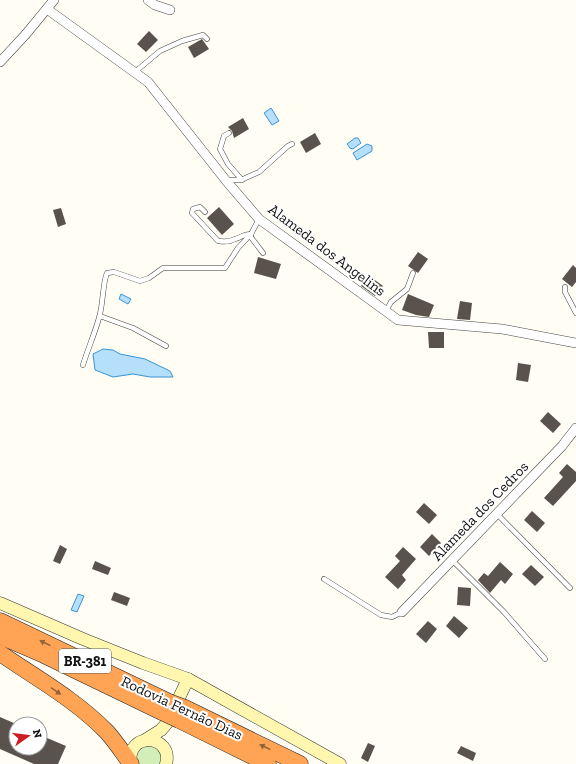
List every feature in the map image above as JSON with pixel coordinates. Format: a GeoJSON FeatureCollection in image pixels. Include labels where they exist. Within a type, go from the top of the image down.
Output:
{"type":"FeatureCollection","features":[{"type":"Feature","properties":{"kind":"highway","name":"Rodovia Fernão Dias"},"geometry":{"type":"LineString","coordinates":[[0,621],[268,764]]}},
{"type":"Feature","properties":{"kind":"highway","name":"Rodovia Fernão Dias"},"geometry":{"type":"LineString","coordinates":[[0,636],[44,654],[173,713],[300,764]]}},
{"type":"Feature","properties":{"kind":"highway"},"geometry":{"type":"LineString","coordinates":[[0,653],[63,695],[90,716],[108,733],[131,764]]}},
{"type":"Feature","properties":{"kind":"main road","name":"Rodovia Fernão Dias"},"geometry":{"type":"LineString","coordinates":[[0,603],[83,640],[188,679]]}},
{"type":"Feature","properties":{"kind":"main road"},"geometry":{"type":"LineString","coordinates":[[163,747],[173,713],[188,679]]}},
{"type":"Feature","properties":{"kind":"main road","name":"BR-381"},"geometry":{"type":"LineString","coordinates":[[188,679],[340,764]]}},
{"type":"Feature","properties":{"kind":"main road"},"geometry":{"type":"LineString","coordinates":[[131,764],[130,759],[133,749],[140,742],[161,730],[173,713]]}},
{"type":"Feature","properties":{"kind":"main road"},"geometry":{"type":"LineString","coordinates":[[145,740],[155,741],[163,747],[167,756],[166,764]]}},
{"type":"Feature","properties":{"kind":"street"},"geometry":{"type":"LineString","coordinates":[[0,62],[26,34],[54,0]]}},
{"type":"Feature","properties":{"kind":"street"},"geometry":{"type":"LineString","coordinates":[[148,0],[155,5],[170,10]]}},
{"type":"Feature","properties":{"kind":"street","name":"Alameda dos Angelins"},"geometry":{"type":"LineString","coordinates":[[47,9],[148,82],[259,219],[398,320],[502,329],[576,343]]}},
{"type":"Feature","properties":{"kind":"street","name":"Alameda dos Cedros"},"geometry":{"type":"LineString","coordinates":[[402,612],[562,446],[576,428]]}},
{"type":"Feature","properties":{"kind":"lane"},"geometry":{"type":"LineString","coordinates":[[135,73],[160,51],[182,40],[203,35],[207,39]]}},
{"type":"Feature","properties":{"kind":"lane"},"geometry":{"type":"LineString","coordinates":[[229,133],[224,136],[220,149],[228,164],[242,180]]}},
{"type":"Feature","properties":{"kind":"lane"},"geometry":{"type":"LineString","coordinates":[[226,180],[242,180],[259,172],[292,144]]}},
{"type":"Feature","properties":{"kind":"lane"},"geometry":{"type":"LineString","coordinates":[[205,212],[200,208],[193,209],[192,213],[218,241],[228,242],[238,239],[244,234],[251,234]]}},
{"type":"Feature","properties":{"kind":"lane"},"geometry":{"type":"LineString","coordinates":[[83,365],[100,316],[105,277],[107,273],[114,272],[140,281],[149,278],[163,268],[225,268],[238,248],[251,234],[259,219]]}},
{"type":"Feature","properties":{"kind":"lane"},"geometry":{"type":"LineString","coordinates":[[251,234],[250,236],[263,253]]}},
{"type":"Feature","properties":{"kind":"lane"},"geometry":{"type":"LineString","coordinates":[[386,311],[391,302],[407,289],[413,273]]}},
{"type":"Feature","properties":{"kind":"lane"},"geometry":{"type":"LineString","coordinates":[[565,287],[576,313]]}},
{"type":"Feature","properties":{"kind":"lane"},"geometry":{"type":"LineString","coordinates":[[100,316],[133,328],[166,346]]}},
{"type":"Feature","properties":{"kind":"lane"},"geometry":{"type":"LineString","coordinates":[[497,513],[570,588]]}},
{"type":"Feature","properties":{"kind":"lane"},"geometry":{"type":"LineString","coordinates":[[452,560],[477,587],[504,612],[544,659]]}},
{"type":"Feature","properties":{"kind":"lane"},"geometry":{"type":"LineString","coordinates":[[324,578],[382,615],[392,617],[402,612]]}},
{"type":"Feature","properties":{"kind":"green space"},"geometry":{"type":"Polygon","coordinates":[[[152,745],[160,751],[161,764],[136,764],[135,756],[141,747],[152,745]]]}},
{"type":"Feature","properties":{"kind":"water"},"geometry":{"type":"Polygon","coordinates":[[[271,108],[279,121],[272,125],[264,113],[271,108]]]}},
{"type":"Feature","properties":{"kind":"water"},"geometry":{"type":"Polygon","coordinates":[[[355,138],[358,138],[361,143],[353,149],[350,148],[347,144],[355,138]]]}},
{"type":"Feature","properties":{"kind":"water"},"geometry":{"type":"Polygon","coordinates":[[[367,144],[372,146],[372,151],[357,160],[353,153],[367,144]]]}},
{"type":"Feature","properties":{"kind":"water"},"geometry":{"type":"Polygon","coordinates":[[[121,294],[131,299],[128,304],[119,299],[121,294]]]}},
{"type":"Feature","properties":{"kind":"water"},"geometry":{"type":"Polygon","coordinates":[[[103,349],[113,350],[120,354],[145,359],[170,371],[173,377],[150,377],[133,374],[113,377],[95,370],[93,354],[103,349]]]}},
{"type":"Feature","properties":{"kind":"water"},"geometry":{"type":"Polygon","coordinates":[[[78,594],[84,596],[77,612],[71,610],[78,594]]]}},
{"type":"Feature","properties":{"kind":"building"},"geometry":{"type":"Polygon","coordinates":[[[149,31],[158,40],[146,52],[137,44],[149,31]]]}},
{"type":"Feature","properties":{"kind":"building"},"geometry":{"type":"Polygon","coordinates":[[[202,39],[209,49],[194,58],[188,47],[202,39]]]}},
{"type":"Feature","properties":{"kind":"building"},"geometry":{"type":"Polygon","coordinates":[[[243,118],[249,129],[234,138],[232,131],[228,127],[243,118]]]}},
{"type":"Feature","properties":{"kind":"building"},"geometry":{"type":"Polygon","coordinates":[[[315,133],[321,144],[306,153],[300,142],[315,133]]]}},
{"type":"Feature","properties":{"kind":"building"},"geometry":{"type":"Polygon","coordinates":[[[219,207],[234,224],[222,235],[207,218],[219,207]]]}},
{"type":"Feature","properties":{"kind":"building"},"geometry":{"type":"Polygon","coordinates":[[[61,208],[66,224],[58,227],[53,210],[61,208]]]}},
{"type":"Feature","properties":{"kind":"building"},"geometry":{"type":"Polygon","coordinates":[[[418,252],[428,259],[418,273],[408,266],[418,252]]]}},
{"type":"Feature","properties":{"kind":"building"},"geometry":{"type":"Polygon","coordinates":[[[258,257],[281,264],[276,279],[254,273],[258,257]]]}},
{"type":"Feature","properties":{"kind":"building"},"geometry":{"type":"Polygon","coordinates":[[[573,265],[576,268],[576,282],[572,287],[562,279],[573,265]]]}},
{"type":"Feature","properties":{"kind":"building"},"geometry":{"type":"Polygon","coordinates":[[[368,275],[383,286],[375,296],[361,286],[368,275]]]}},
{"type":"Feature","properties":{"kind":"building"},"geometry":{"type":"Polygon","coordinates":[[[408,294],[434,305],[429,317],[416,315],[402,310],[408,294]]]}},
{"type":"Feature","properties":{"kind":"building"},"geometry":{"type":"Polygon","coordinates":[[[460,301],[472,303],[470,320],[457,319],[460,301]]]}},
{"type":"Feature","properties":{"kind":"building"},"geometry":{"type":"Polygon","coordinates":[[[428,332],[444,332],[444,348],[429,348],[428,332]]]}},
{"type":"Feature","properties":{"kind":"building"},"geometry":{"type":"Polygon","coordinates":[[[518,363],[531,365],[528,382],[516,380],[518,363]]]}},
{"type":"Feature","properties":{"kind":"building"},"geometry":{"type":"Polygon","coordinates":[[[548,412],[561,424],[553,433],[540,421],[548,412]]]}},
{"type":"Feature","properties":{"kind":"building"},"geometry":{"type":"Polygon","coordinates":[[[567,464],[576,472],[576,481],[553,506],[544,498],[563,477],[559,473],[567,464]]]}},
{"type":"Feature","properties":{"kind":"building"},"geometry":{"type":"Polygon","coordinates":[[[424,503],[437,515],[429,524],[416,512],[424,503]]]}},
{"type":"Feature","properties":{"kind":"building"},"geometry":{"type":"Polygon","coordinates":[[[532,511],[545,523],[537,532],[524,520],[532,511]]]}},
{"type":"Feature","properties":{"kind":"building"},"geometry":{"type":"Polygon","coordinates":[[[432,534],[441,543],[429,556],[420,547],[432,534]]]}},
{"type":"Feature","properties":{"kind":"building"},"geometry":{"type":"Polygon","coordinates":[[[60,545],[67,549],[60,564],[53,561],[60,545]]]}},
{"type":"Feature","properties":{"kind":"building"},"geometry":{"type":"Polygon","coordinates":[[[403,547],[416,559],[402,575],[406,580],[398,589],[385,577],[400,561],[395,556],[403,547]]]}},
{"type":"Feature","properties":{"kind":"building"},"geometry":{"type":"Polygon","coordinates":[[[95,561],[111,568],[108,575],[92,569],[95,561]]]}},
{"type":"Feature","properties":{"kind":"building"},"geometry":{"type":"Polygon","coordinates":[[[500,562],[513,574],[505,584],[501,580],[490,593],[478,580],[484,573],[488,576],[500,562]]]}},
{"type":"Feature","properties":{"kind":"building"},"geometry":{"type":"Polygon","coordinates":[[[531,565],[544,577],[535,586],[522,574],[531,565]]]}},
{"type":"Feature","properties":{"kind":"building"},"geometry":{"type":"Polygon","coordinates":[[[458,587],[471,588],[470,606],[457,605],[458,587]]]}},
{"type":"Feature","properties":{"kind":"building"},"geometry":{"type":"Polygon","coordinates":[[[114,592],[130,598],[127,606],[111,600],[114,592]]]}},
{"type":"Feature","properties":{"kind":"building"},"geometry":{"type":"Polygon","coordinates":[[[454,616],[468,628],[459,638],[446,626],[454,616]]]}},
{"type":"Feature","properties":{"kind":"building"},"geometry":{"type":"Polygon","coordinates":[[[428,621],[437,629],[426,643],[416,634],[428,621]]]}},
{"type":"Feature","properties":{"kind":"building"},"geometry":{"type":"Polygon","coordinates":[[[0,717],[8,720],[8,753],[0,749],[0,717]]]}},
{"type":"Feature","properties":{"kind":"building"},"geometry":{"type":"Polygon","coordinates":[[[48,738],[66,746],[58,764],[34,764],[16,756],[48,756],[48,738]]]}},
{"type":"Feature","properties":{"kind":"building"},"geometry":{"type":"Polygon","coordinates":[[[368,743],[375,746],[368,762],[361,758],[368,743]]]}},
{"type":"Feature","properties":{"kind":"building"},"geometry":{"type":"Polygon","coordinates":[[[461,746],[476,753],[473,761],[457,753],[461,746]]]}}]}
